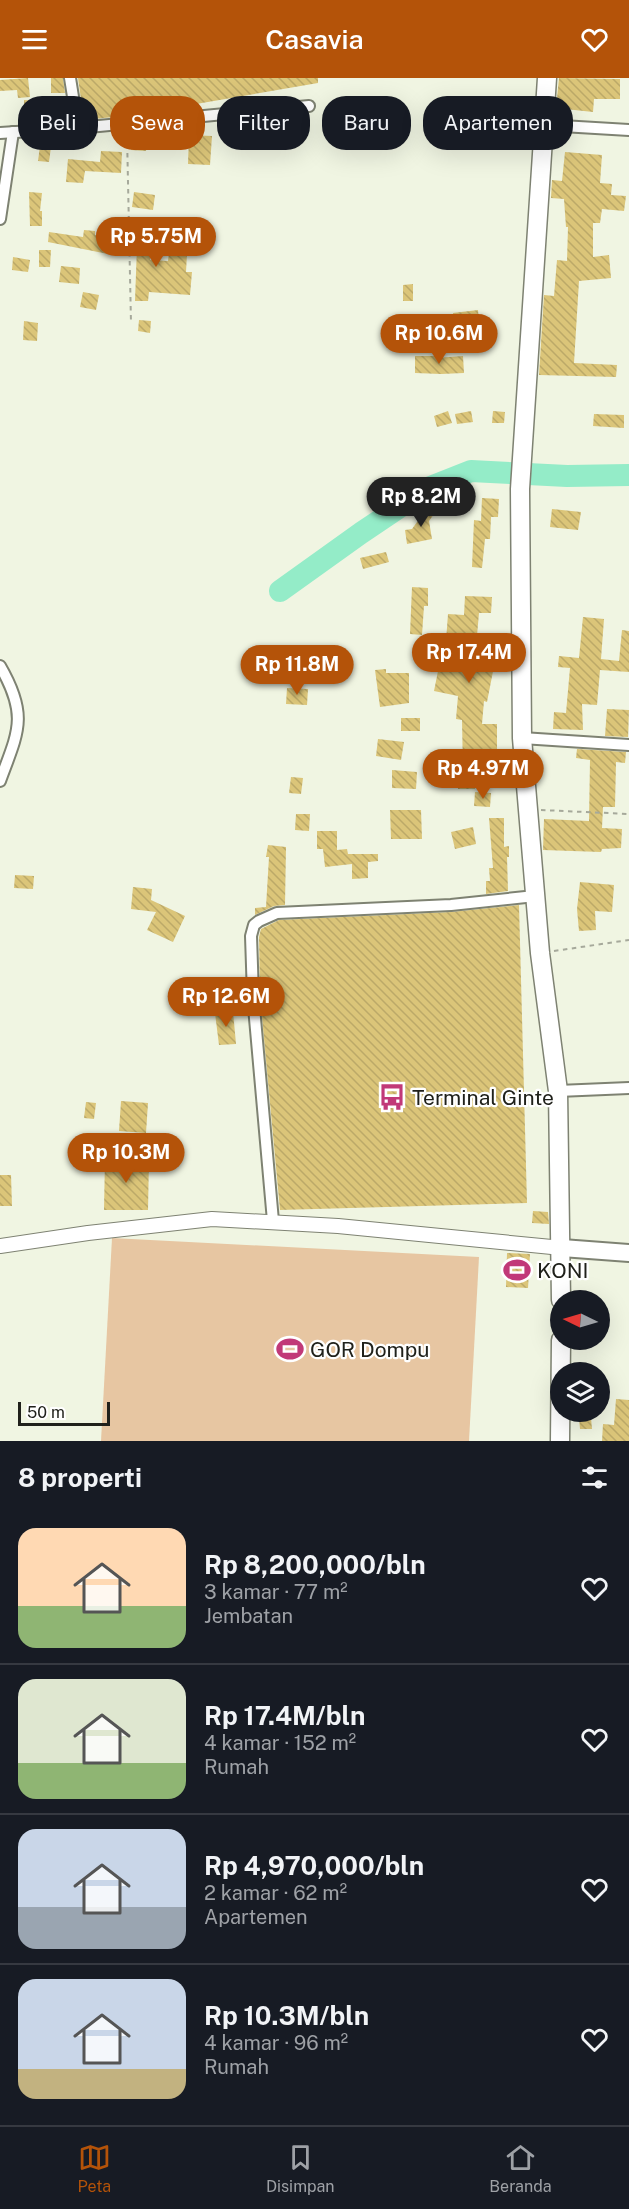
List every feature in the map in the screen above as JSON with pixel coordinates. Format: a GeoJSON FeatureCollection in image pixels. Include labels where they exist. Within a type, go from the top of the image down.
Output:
{"type":"FeatureCollection","features":[{"type":"Feature","properties":{"kind":"highway"},"geometry":{"type":"LineString","coordinates":[[546,96],[547,78]]}},
{"type":"Feature","properties":{"kind":"highway"},"geometry":{"type":"LineString","coordinates":[[543,150],[520,489],[522,738],[540,952],[558,1091],[561,1290]]}},
{"type":"Feature","properties":{"kind":"highway"},"geometry":{"type":"LineString","coordinates":[[560,1441],[561,1350]]}},
{"type":"Feature","properties":{"kind":"main road"},"geometry":{"type":"LineString","coordinates":[[562,1248],[629,1253]]}},
{"type":"Feature","properties":{"kind":"street"},"geometry":{"type":"LineString","coordinates":[[70,78],[73,96]]}},
{"type":"Feature","properties":{"kind":"street"},"geometry":{"type":"LineString","coordinates":[[573,127],[629,130]]}},
{"type":"Feature","properties":{"kind":"street"},"geometry":{"type":"LineString","coordinates":[[0,219],[13,132]]}},
{"type":"Feature","properties":{"kind":"street"},"geometry":{"type":"LineString","coordinates":[[0,133],[18,132]]}},
{"type":"Feature","properties":{"kind":"street"},"geometry":{"type":"LineString","coordinates":[[0,666],[16,702],[18,715],[16,741],[0,781]]}},
{"type":"Feature","properties":{"kind":"street"},"geometry":{"type":"LineString","coordinates":[[522,738],[629,745]]}},
{"type":"Feature","properties":{"kind":"street"},"geometry":{"type":"LineString","coordinates":[[273,1221],[253,996],[250,936],[254,926],[277,913],[451,905],[535,896]]}},
{"type":"Feature","properties":{"kind":"street"},"geometry":{"type":"LineString","coordinates":[[558,1091],[629,1088]]}},
{"type":"Feature","properties":{"kind":"street"},"geometry":{"type":"LineString","coordinates":[[0,1246],[212,1219],[273,1221],[562,1248]]}},
{"type":"Feature","properties":{"kind":"path"},"geometry":{"type":"LineString","coordinates":[[127,150],[131,323]]}},
{"type":"Feature","properties":{"kind":"path"},"geometry":{"type":"LineString","coordinates":[[130,220],[210,221]]}},
{"type":"Feature","properties":{"kind":"path"},"geometry":{"type":"LineString","coordinates":[[527,810],[629,814]]}},
{"type":"Feature","properties":{"kind":"path"},"geometry":{"type":"LineString","coordinates":[[540,952],[629,940]]}},
{"type":"Feature","properties":{"kind":"shaded area","name":"GOR Dompu"},"geometry":{"type":"Polygon","coordinates":[[[112,1238],[479,1257],[469,1441],[101,1441],[112,1238]]]}},
{"type":"Feature","properties":{"kind":"building"},"geometry":{"type":"Polygon","coordinates":[[[28,78],[30,96],[18,96],[18,98],[17,90],[0,91],[0,80],[28,78]]]}},
{"type":"Feature","properties":{"kind":"building"},"geometry":{"type":"Polygon","coordinates":[[[51,78],[63,78],[65,93],[51,93],[51,78]]]}},
{"type":"Feature","properties":{"kind":"building"},"geometry":{"type":"Polygon","coordinates":[[[78,78],[318,78],[318,83],[242,96],[217,96],[217,100],[205,102],[205,96],[110,96],[110,117],[98,119],[98,96],[81,96],[78,78]]]}},
{"type":"Feature","properties":{"kind":"building"},"geometry":{"type":"Polygon","coordinates":[[[559,78],[620,79],[620,99],[594,99],[593,112],[573,110],[573,96],[557,96],[559,78]]]}},
{"type":"Feature","properties":{"kind":"building"},"geometry":{"type":"Polygon","coordinates":[[[205,136],[212,136],[210,165],[188,164],[188,150],[205,150],[205,136]]]}},
{"type":"Feature","properties":{"kind":"building"},"geometry":{"type":"Polygon","coordinates":[[[39,150],[51,150],[49,162],[38,161],[39,150]]]}},
{"type":"Feature","properties":{"kind":"building"},"geometry":{"type":"Polygon","coordinates":[[[101,151],[122,152],[121,173],[85,171],[83,183],[66,182],[68,159],[100,162],[101,151]]]}},
{"type":"Feature","properties":{"kind":"building"},"geometry":{"type":"Polygon","coordinates":[[[565,152],[602,155],[600,183],[612,184],[611,195],[626,196],[624,211],[602,209],[600,223],[593,223],[593,257],[609,255],[611,278],[579,281],[574,363],[617,365],[616,377],[539,375],[544,295],[554,296],[557,260],[567,261],[568,227],[566,227],[564,199],[551,198],[552,180],[562,181],[565,152]]]}},
{"type":"Feature","properties":{"kind":"building"},"geometry":{"type":"Polygon","coordinates":[[[29,192],[42,193],[40,211],[42,211],[42,226],[30,226],[29,192]]]}},
{"type":"Feature","properties":{"kind":"building"},"geometry":{"type":"Polygon","coordinates":[[[134,192],[155,195],[153,210],[132,207],[134,192]]]}},
{"type":"Feature","properties":{"kind":"building"},"geometry":{"type":"Polygon","coordinates":[[[139,229],[152,230],[150,260],[168,261],[169,252],[187,254],[186,272],[192,272],[190,295],[149,292],[148,301],[135,301],[137,246],[113,242],[115,230],[138,234],[139,229]]]}},
{"type":"Feature","properties":{"kind":"building"},"geometry":{"type":"Polygon","coordinates":[[[84,230],[95,231],[95,235],[110,236],[108,254],[48,242],[49,232],[83,237],[84,230]]]}},
{"type":"Feature","properties":{"kind":"building"},"geometry":{"type":"Polygon","coordinates":[[[39,250],[51,250],[50,267],[39,267],[39,250]]]}},
{"type":"Feature","properties":{"kind":"building"},"geometry":{"type":"Polygon","coordinates":[[[13,257],[30,260],[28,272],[12,270],[13,257]]]}},
{"type":"Feature","properties":{"kind":"building"},"geometry":{"type":"Polygon","coordinates":[[[61,266],[80,268],[79,284],[59,282],[61,266]]]}},
{"type":"Feature","properties":{"kind":"building"},"geometry":{"type":"Polygon","coordinates":[[[413,284],[413,301],[403,301],[403,285],[413,284]]]}},
{"type":"Feature","properties":{"kind":"building"},"geometry":{"type":"Polygon","coordinates":[[[83,292],[99,295],[96,310],[80,307],[83,292]]]}},
{"type":"Feature","properties":{"kind":"building"},"geometry":{"type":"Polygon","coordinates":[[[478,310],[481,348],[457,351],[453,313],[478,310]]]}},
{"type":"Feature","properties":{"kind":"building"},"geometry":{"type":"Polygon","coordinates":[[[426,317],[429,334],[410,337],[408,319],[426,317]]]}},
{"type":"Feature","properties":{"kind":"building"},"geometry":{"type":"Polygon","coordinates":[[[139,320],[151,321],[150,333],[138,331],[139,320]]]}},
{"type":"Feature","properties":{"kind":"building"},"geometry":{"type":"Polygon","coordinates":[[[24,321],[38,323],[37,341],[23,340],[24,321]]]}},
{"type":"Feature","properties":{"kind":"building"},"geometry":{"type":"Polygon","coordinates":[[[415,356],[435,356],[435,358],[463,356],[464,373],[415,373],[415,356]]]}},
{"type":"Feature","properties":{"kind":"building"},"geometry":{"type":"Polygon","coordinates":[[[448,411],[452,423],[437,427],[434,416],[448,411]]]}},
{"type":"Feature","properties":{"kind":"building"},"geometry":{"type":"Polygon","coordinates":[[[471,411],[473,422],[457,424],[455,414],[471,411]]]}},
{"type":"Feature","properties":{"kind":"building"},"geometry":{"type":"Polygon","coordinates":[[[493,411],[505,412],[504,423],[492,423],[493,411]]]}},
{"type":"Feature","properties":{"kind":"building"},"geometry":{"type":"Polygon","coordinates":[[[594,414],[624,415],[624,428],[593,426],[594,414]]]}},
{"type":"Feature","properties":{"kind":"building"},"geometry":{"type":"Polygon","coordinates":[[[453,491],[465,496],[460,511],[447,505],[453,491]]]}},
{"type":"Feature","properties":{"kind":"building"},"geometry":{"type":"Polygon","coordinates":[[[482,498],[499,499],[498,517],[491,517],[490,539],[485,539],[482,568],[472,567],[474,520],[481,521],[482,498]]]}},
{"type":"Feature","properties":{"kind":"building"},"geometry":{"type":"Polygon","coordinates":[[[430,504],[437,510],[429,521],[432,539],[407,544],[405,530],[412,529],[430,504]]]}},
{"type":"Feature","properties":{"kind":"building"},"geometry":{"type":"Polygon","coordinates":[[[552,509],[581,512],[578,530],[550,527],[552,509]]]}},
{"type":"Feature","properties":{"kind":"building"},"geometry":{"type":"Polygon","coordinates":[[[386,552],[389,562],[363,569],[360,558],[386,552]]]}},
{"type":"Feature","properties":{"kind":"building"},"geometry":{"type":"Polygon","coordinates":[[[412,587],[428,588],[428,606],[424,606],[422,635],[410,634],[412,587]]]}},
{"type":"Feature","properties":{"kind":"building"},"geometry":{"type":"Polygon","coordinates":[[[465,596],[492,597],[491,613],[479,613],[476,647],[497,651],[487,702],[484,701],[482,724],[497,724],[497,756],[477,756],[475,789],[458,789],[459,771],[463,771],[462,720],[456,719],[458,696],[434,691],[444,641],[446,641],[448,614],[464,615],[465,596]]]}},
{"type":"Feature","properties":{"kind":"building"},"geometry":{"type":"Polygon","coordinates":[[[583,617],[604,619],[601,659],[619,661],[622,630],[629,631],[629,672],[600,670],[597,705],[582,704],[583,730],[553,729],[554,712],[566,713],[570,668],[558,667],[559,656],[579,658],[583,617]]]}},
{"type":"Feature","properties":{"kind":"building"},"geometry":{"type":"Polygon","coordinates":[[[386,669],[386,673],[409,673],[409,703],[380,707],[375,670],[386,669]]]}},
{"type":"Feature","properties":{"kind":"building"},"geometry":{"type":"Polygon","coordinates":[[[287,688],[308,689],[307,705],[286,704],[287,688]]]}},
{"type":"Feature","properties":{"kind":"building"},"geometry":{"type":"Polygon","coordinates":[[[607,709],[629,710],[628,737],[605,736],[607,709]]]}},
{"type":"Feature","properties":{"kind":"building"},"geometry":{"type":"Polygon","coordinates":[[[401,718],[420,718],[420,731],[401,731],[401,718]]]}},
{"type":"Feature","properties":{"kind":"building"},"geometry":{"type":"Polygon","coordinates":[[[378,739],[404,742],[401,760],[376,756],[378,739]]]}},
{"type":"Feature","properties":{"kind":"building"},"geometry":{"type":"Polygon","coordinates":[[[577,749],[626,752],[625,763],[616,762],[615,807],[603,807],[602,828],[622,829],[621,848],[602,849],[601,852],[543,850],[544,819],[589,821],[590,760],[576,758],[577,749]]]}},
{"type":"Feature","properties":{"kind":"building"},"geometry":{"type":"Polygon","coordinates":[[[392,770],[417,772],[416,789],[392,788],[392,770]]]}},
{"type":"Feature","properties":{"kind":"building"},"geometry":{"type":"Polygon","coordinates":[[[291,777],[303,778],[301,794],[289,793],[291,777]]]}},
{"type":"Feature","properties":{"kind":"building"},"geometry":{"type":"Polygon","coordinates":[[[475,792],[491,793],[490,807],[474,806],[475,792]]]}},
{"type":"Feature","properties":{"kind":"building"},"geometry":{"type":"Polygon","coordinates":[[[390,810],[421,810],[422,839],[391,839],[390,810]]]}},
{"type":"Feature","properties":{"kind":"building"},"geometry":{"type":"Polygon","coordinates":[[[296,814],[310,814],[309,831],[295,830],[296,814]]]}},
{"type":"Feature","properties":{"kind":"building"},"geometry":{"type":"Polygon","coordinates":[[[489,818],[504,818],[504,847],[509,846],[508,891],[486,894],[486,881],[490,881],[489,868],[493,868],[489,818]]]}},
{"type":"Feature","properties":{"kind":"building"},"geometry":{"type":"Polygon","coordinates":[[[473,827],[476,844],[455,849],[451,832],[473,827]]]}},
{"type":"Feature","properties":{"kind":"building"},"geometry":{"type":"Polygon","coordinates":[[[317,831],[337,831],[337,850],[347,849],[348,854],[378,854],[378,861],[368,862],[368,878],[352,879],[352,864],[325,867],[323,849],[317,849],[317,831]]]}},
{"type":"Feature","properties":{"kind":"building"},"geometry":{"type":"Polygon","coordinates":[[[268,845],[286,847],[285,905],[274,906],[255,915],[255,908],[266,907],[268,845]]]}},
{"type":"Feature","properties":{"kind":"building"},"geometry":{"type":"Polygon","coordinates":[[[15,875],[34,876],[33,889],[14,888],[15,875]]]}},
{"type":"Feature","properties":{"kind":"building"},"geometry":{"type":"Polygon","coordinates":[[[580,882],[614,885],[612,912],[595,911],[596,930],[579,931],[577,909],[580,882]]]}},
{"type":"Feature","properties":{"kind":"building"},"geometry":{"type":"Polygon","coordinates":[[[133,887],[152,889],[151,900],[185,916],[173,942],[147,930],[156,912],[131,909],[133,887]]]}},
{"type":"Feature","properties":{"kind":"building","name":"Terminal Ginte"},"geometry":{"type":"Polygon","coordinates":[[[519,905],[527,1203],[280,1210],[260,996],[259,937],[261,929],[279,920],[451,912],[519,905]]]}},
{"type":"Feature","properties":{"kind":"building"},"geometry":{"type":"Polygon","coordinates":[[[233,1012],[236,1044],[219,1045],[215,1013],[233,1012]]]}},
{"type":"Feature","properties":{"kind":"building"},"geometry":{"type":"Polygon","coordinates":[[[121,1101],[148,1103],[146,1133],[119,1131],[121,1101]]]}},
{"type":"Feature","properties":{"kind":"building"},"geometry":{"type":"Polygon","coordinates":[[[86,1102],[96,1103],[94,1119],[84,1118],[86,1102]]]}},
{"type":"Feature","properties":{"kind":"building"},"geometry":{"type":"Polygon","coordinates":[[[105,1158],[149,1159],[148,1210],[104,1210],[105,1158]]]}},
{"type":"Feature","properties":{"kind":"building"},"geometry":{"type":"Polygon","coordinates":[[[0,1175],[11,1175],[12,1206],[0,1206],[0,1175]]]}},
{"type":"Feature","properties":{"kind":"building"},"geometry":{"type":"Polygon","coordinates":[[[533,1211],[548,1212],[549,1224],[532,1223],[533,1211]]]}},
{"type":"Feature","properties":{"kind":"building"},"geometry":{"type":"Polygon","coordinates":[[[507,1253],[530,1254],[528,1288],[506,1287],[507,1253]]]}},
{"type":"Feature","properties":{"kind":"building"},"geometry":{"type":"Polygon","coordinates":[[[616,1399],[629,1400],[629,1441],[602,1441],[603,1424],[614,1425],[616,1399]]]}},
{"type":"Feature","properties":{"kind":"building"},"geometry":{"type":"Polygon","coordinates":[[[579,1422],[591,1422],[592,1429],[580,1429],[579,1422]]]}},
{"type":"Feature","properties":{"kind":"waterway"},"geometry":{"type":"LineString","coordinates":[[280,591],[428,488],[471,471],[567,476],[629,475]]}},
{"type":"Feature","properties":{"kind":"place","name":"Terminal Ginte"},"geometry":{"type":"Point","coordinates":[392,1097]}},
{"type":"Feature","properties":{"kind":"place","name":"KONI"},"geometry":{"type":"Point","coordinates":[517,1270]}},
{"type":"Feature","properties":{"kind":"place","name":"GOR Dompu"},"geometry":{"type":"Point","coordinates":[290,1349]}}]}
